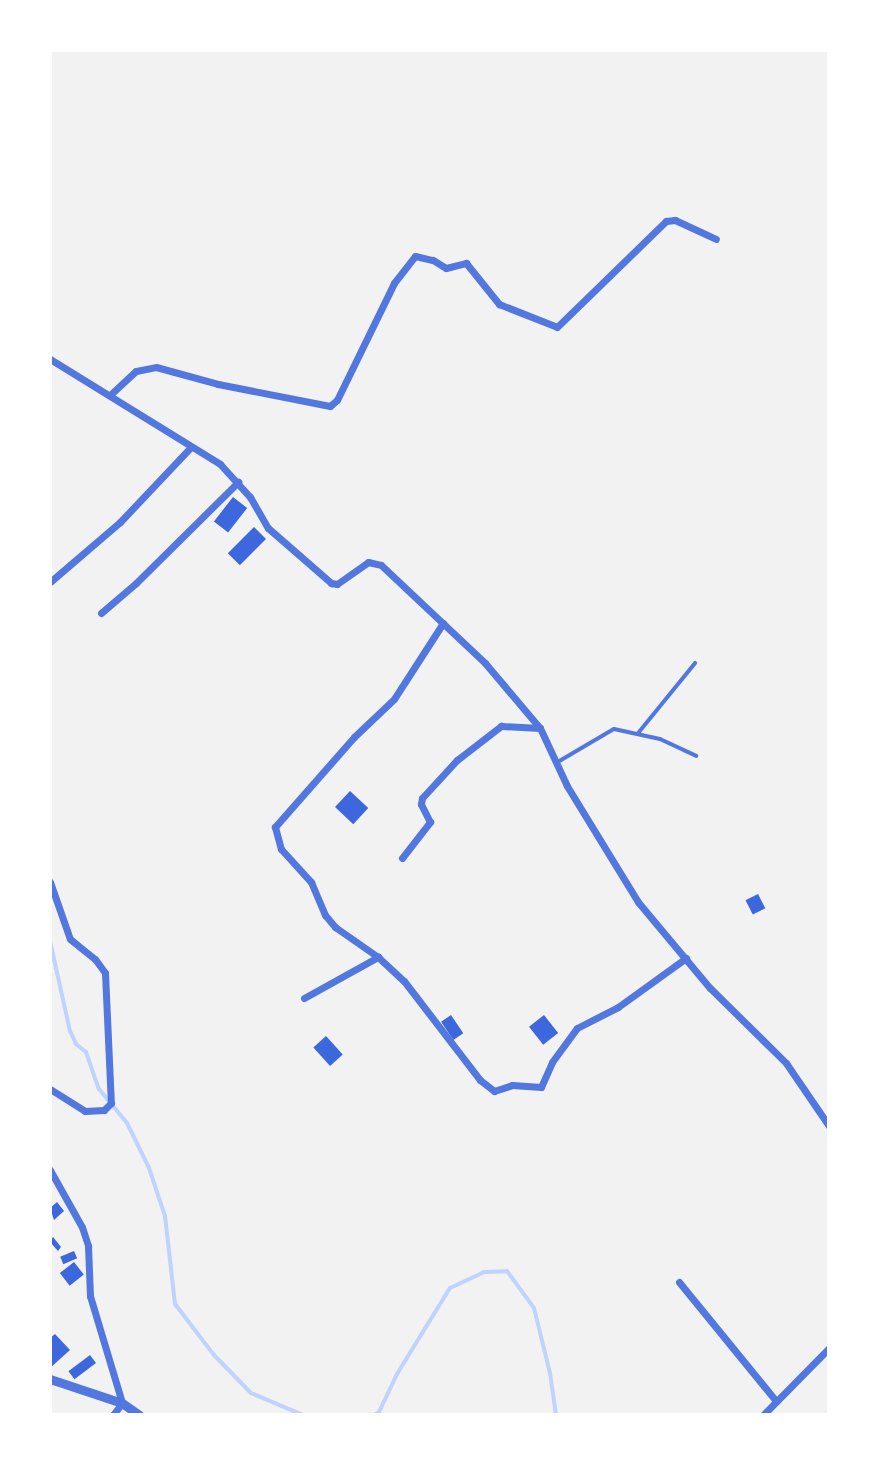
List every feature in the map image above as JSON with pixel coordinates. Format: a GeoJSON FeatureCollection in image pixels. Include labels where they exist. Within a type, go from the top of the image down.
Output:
{"type":"FeatureCollection","features":[{"type":"Feature","properties":{"kind":"street"},"geometry":{"type":"LineString","coordinates":[[110,395],[136,371],[156,367],[218,384],[330,406],[337,400],[394,283],[415,256],[433,260],[446,268],[466,263],[499,304],[557,327],[666,221],[675,220],[716,239]]}},
{"type":"Feature","properties":{"kind":"street"},"geometry":{"type":"LineString","coordinates":[[50,359],[220,464],[238,482],[268,528],[331,583],[337,584],[368,562],[381,565],[500,679],[540,728],[556,763],[638,902],[745,1026],[786,1063],[829,1126]]}},
{"type":"Feature","properties":{"kind":"street"},"geometry":{"type":"LineString","coordinates":[[50,582],[120,522],[190,448]]}},
{"type":"Feature","properties":{"kind":"street"},"geometry":{"type":"LineString","coordinates":[[101,613],[165,556],[238,482]]}},
{"type":"Feature","properties":{"kind":"street"},"geometry":{"type":"LineString","coordinates":[[443,623],[394,699],[354,737],[274,832],[287,858],[311,882],[331,923],[378,957],[423,1000],[451,1044],[486,1087],[494,1091],[512,1085],[539,1088],[552,1062],[577,1028],[618,1007],[686,958]]}},
{"type":"Feature","properties":{"kind":"street"},"geometry":{"type":"LineString","coordinates":[[402,858],[430,822],[421,804],[422,798],[457,760],[501,726],[514,724],[540,728]]}},
{"type":"Feature","properties":{"kind":"street"},"geometry":{"type":"LineString","coordinates":[[50,882],[70,939],[95,959],[105,973],[111,1103],[104,1110],[85,1111],[50,1089]]}},
{"type":"Feature","properties":{"kind":"street"},"geometry":{"type":"LineString","coordinates":[[304,998],[378,957]]}},
{"type":"Feature","properties":{"kind":"street"},"geometry":{"type":"LineString","coordinates":[[50,1170],[82,1227],[88,1246],[90,1296],[122,1403]]}},
{"type":"Feature","properties":{"kind":"street"},"geometry":{"type":"LineString","coordinates":[[679,1282],[776,1401]]}},
{"type":"Feature","properties":{"kind":"street"},"geometry":{"type":"LineString","coordinates":[[763,1415],[829,1348]]}},
{"type":"Feature","properties":{"kind":"street"},"geometry":{"type":"LineString","coordinates":[[50,1379],[122,1403],[139,1415]]}},
{"type":"Feature","properties":{"kind":"street"},"geometry":{"type":"LineString","coordinates":[[113,1415],[122,1403]]}},
{"type":"Feature","properties":{"kind":"lane"},"geometry":{"type":"LineString","coordinates":[[639,732],[695,663]]}},
{"type":"Feature","properties":{"kind":"lane"},"geometry":{"type":"LineString","coordinates":[[556,763],[608,731],[639,732],[696,756]]}},
{"type":"Feature","properties":{"kind":"building"},"geometry":{"type":"Polygon","coordinates":[[[233,497],[247,508],[228,533],[214,521],[233,497]]]}},
{"type":"Feature","properties":{"kind":"building"},"geometry":{"type":"Polygon","coordinates":[[[254,527],[266,539],[240,565],[228,553],[254,527]]]}},
{"type":"Feature","properties":{"kind":"building"},"geometry":{"type":"Polygon","coordinates":[[[350,791],[368,808],[353,824],[335,807],[350,791]]]}},
{"type":"Feature","properties":{"kind":"building"},"geometry":{"type":"Polygon","coordinates":[[[758,894],[765,908],[753,915],[746,900],[758,894]]]}},
{"type":"Feature","properties":{"kind":"building"},"geometry":{"type":"Polygon","coordinates":[[[451,1015],[463,1033],[453,1040],[441,1022],[451,1015]]]}},
{"type":"Feature","properties":{"kind":"building"},"geometry":{"type":"Polygon","coordinates":[[[544,1015],[558,1033],[543,1045],[529,1027],[544,1015]]]}},
{"type":"Feature","properties":{"kind":"building"},"geometry":{"type":"Polygon","coordinates":[[[326,1036],[343,1055],[330,1066],[313,1047],[326,1036]]]}},
{"type":"Feature","properties":{"kind":"building"},"geometry":{"type":"Polygon","coordinates":[[[57,1202],[64,1211],[54,1220],[50,1208],[57,1202]]]}},
{"type":"Feature","properties":{"kind":"building"},"geometry":{"type":"Polygon","coordinates":[[[53,1237],[61,1247],[58,1251],[50,1242],[53,1237]]]}},
{"type":"Feature","properties":{"kind":"building"},"geometry":{"type":"Polygon","coordinates":[[[74,1251],[77,1258],[63,1264],[60,1257],[74,1251]]]}},
{"type":"Feature","properties":{"kind":"building"},"geometry":{"type":"Polygon","coordinates":[[[74,1262],[84,1275],[70,1286],[60,1273],[74,1262]]]}},
{"type":"Feature","properties":{"kind":"building"},"geometry":{"type":"Polygon","coordinates":[[[55,1334],[70,1350],[50,1368],[50,1338],[55,1334]]]}},
{"type":"Feature","properties":{"kind":"building"},"geometry":{"type":"Polygon","coordinates":[[[90,1355],[96,1363],[74,1379],[68,1371],[90,1355]]]}},
{"type":"Feature","properties":{"kind":"waterway"},"geometry":{"type":"LineString","coordinates":[[50,941],[70,1031],[76,1044],[86,1052],[99,1089],[127,1123],[149,1168],[165,1216],[175,1304],[214,1355],[251,1393],[303,1415]]}},
{"type":"Feature","properties":{"kind":"waterway"},"geometry":{"type":"LineString","coordinates":[[374,1415],[379,1412],[397,1374],[450,1288],[484,1272],[507,1271],[534,1308],[550,1373],[556,1415]]}}]}
